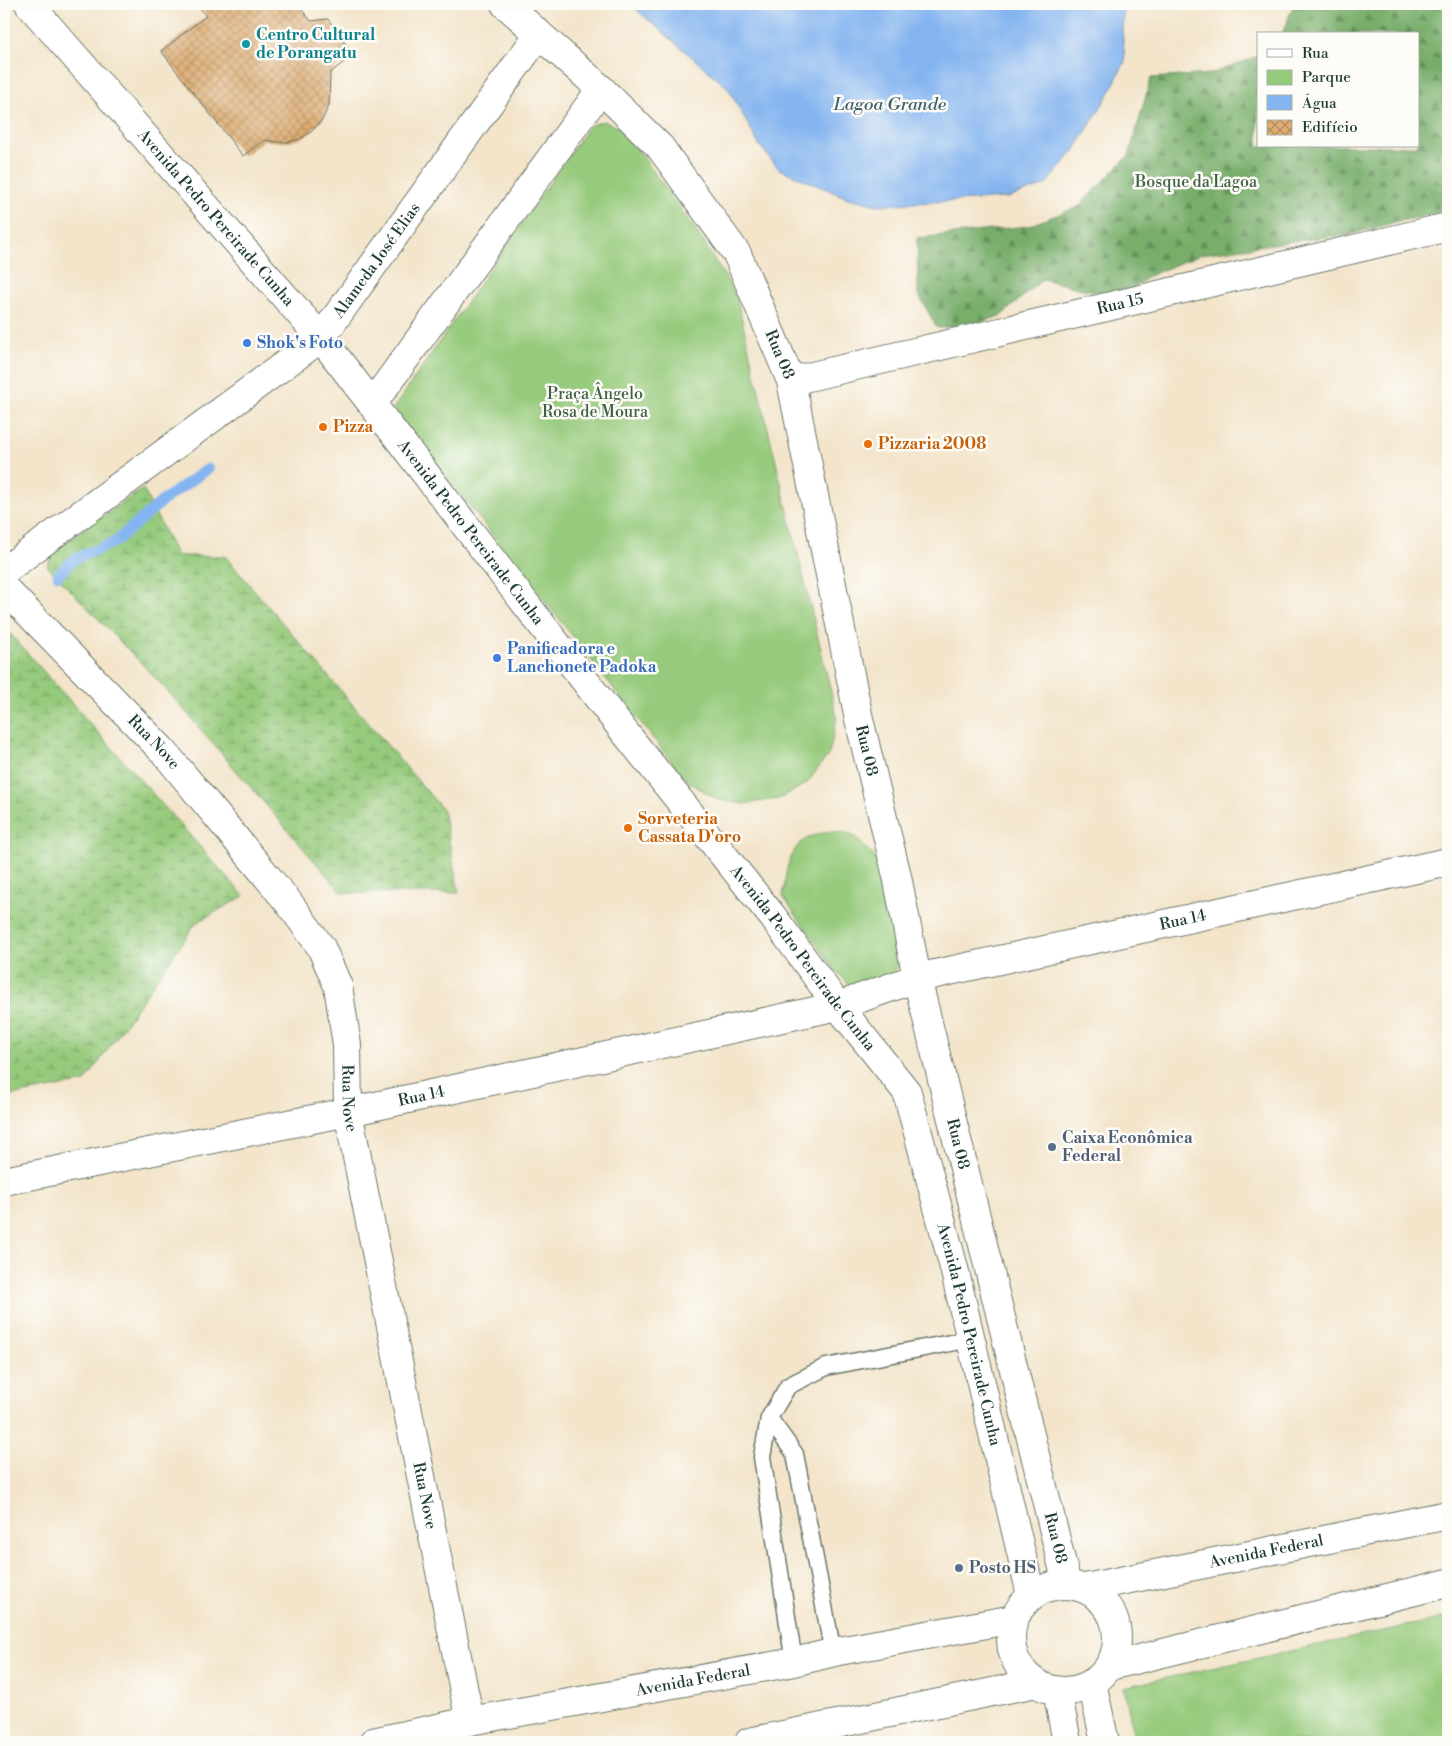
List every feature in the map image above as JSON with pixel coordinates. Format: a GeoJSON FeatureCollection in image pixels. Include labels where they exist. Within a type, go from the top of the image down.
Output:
{"type":"FeatureCollection","features":[{"type":"Feature","properties":{"kind":"street","name":"Avenida Pedro Pereirade Cunha"},"geometry":{"type":"LineString","coordinates":[[29,4],[322,338],[619,725],[773,917],[838,1006],[907,1092],[952,1259],[1031,1595]]}},
{"type":"Feature","properties":{"kind":"street","name":"Rua 08"},"geometry":{"type":"LineString","coordinates":[[505,4],[601,89],[660,147],[737,254],[791,381],[859,719],[897,876],[917,978],[1076,1586]]}},
{"type":"Feature","properties":{"kind":"street","name":"Alameda José Elias"},"geometry":{"type":"LineString","coordinates":[[4,571],[322,338],[539,34]]}},
{"type":"Feature","properties":{"kind":"street"},"geometry":{"type":"LineString","coordinates":[[373,403],[601,89]]}},
{"type":"Feature","properties":{"kind":"street","name":"Rua 15"},"geometry":{"type":"LineString","coordinates":[[791,381],[1448,227]]}},
{"type":"Feature","properties":{"kind":"street","name":"Rua Nove"},"geometry":{"type":"LineString","coordinates":[[4,588],[164,752],[289,903],[321,947],[338,986],[347,1045],[348,1112],[470,1720]]}},
{"type":"Feature","properties":{"kind":"street","name":"Rua 14"},"geometry":{"type":"LineString","coordinates":[[4,1181],[348,1112],[838,1006],[917,978],[1448,862]]}},
{"type":"Feature","properties":{"kind":"street","name":"Avenida Federal"},"geometry":{"type":"LineString","coordinates":[[1076,1586],[1448,1515]]}},
{"type":"Feature","properties":{"kind":"street"},"geometry":{"type":"LineString","coordinates":[[749,1742],[1047,1687],[1076,1690],[1101,1674],[1448,1583]]}},
{"type":"Feature","properties":{"kind":"street"},"geometry":{"type":"LineString","coordinates":[[1067,1742],[1047,1687],[1022,1671],[1013,1655],[1010,1637],[1014,1619],[1021,1606],[1031,1595],[1042,1588],[1054,1585],[1076,1586],[1100,1598],[1112,1613],[1117,1630],[1117,1649],[1101,1674],[1105,1742]]}},
{"type":"Feature","properties":{"kind":"street","name":"Avenida Federal"},"geometry":{"type":"LineString","coordinates":[[373,1742],[470,1720],[794,1662],[1014,1619]]}},
{"type":"Feature","properties":{"kind":"lane"},"geometry":{"type":"LineString","coordinates":[[794,1662],[762,1457],[769,1418],[788,1386],[826,1367],[971,1339]]}},
{"type":"Feature","properties":{"kind":"lane"},"geometry":{"type":"LineString","coordinates":[[769,1418],[795,1454],[833,1653]]}},
{"type":"Feature","properties":{"kind":"green space","name":"Bosque da Lagoa"},"geometry":{"type":"Polygon","coordinates":[[[1294,4],[1448,4],[1448,211],[1348,235],[1201,254],[1149,276],[1123,297],[1043,279],[1001,316],[967,326],[937,328],[918,294],[917,238],[1028,226],[1078,207],[1129,155],[1151,78],[1211,74],[1257,56],[1257,148],[1420,148],[1420,32],[1283,32],[1294,4]]]}},
{"type":"Feature","properties":{"kind":"green space","name":"Praça Ângelo Rosa de Moura"},"geometry":{"type":"Polygon","coordinates":[[[603,121],[623,129],[701,238],[736,295],[837,717],[829,754],[807,783],[779,799],[743,804],[718,800],[686,780],[393,409],[589,126],[603,121]]]}},
{"type":"Feature","properties":{"kind":"green space"},"geometry":{"type":"Polygon","coordinates":[[[143,489],[177,556],[225,556],[443,810],[459,893],[342,893],[165,688],[47,566],[56,548],[143,489]]]}},
{"type":"Feature","properties":{"kind":"green space"},"geometry":{"type":"Polygon","coordinates":[[[4,627],[244,896],[196,923],[85,1082],[4,1097],[4,627]]]}},
{"type":"Feature","properties":{"kind":"green space"},"geometry":{"type":"Polygon","coordinates":[[[830,831],[852,834],[874,856],[883,873],[898,965],[887,980],[869,989],[850,985],[835,970],[783,897],[788,864],[795,849],[808,838],[830,831]]]}},
{"type":"Feature","properties":{"kind":"green space"},"geometry":{"type":"Polygon","coordinates":[[[1448,1617],[1448,1742],[1135,1742],[1124,1687],[1448,1617]]]}},
{"type":"Feature","properties":{"kind":"water","name":"Lagoa Grande"},"geometry":{"type":"Polygon","coordinates":[[[630,4],[1124,4],[1122,30],[1125,61],[1110,92],[1074,151],[1045,185],[1008,198],[877,205],[845,197],[779,169],[759,145],[728,88],[630,4]]]}},
{"type":"Feature","properties":{"kind":"building","name":"Centro Cultural de Porangatu"},"geometry":{"type":"Polygon","coordinates":[[[197,4],[297,4],[311,21],[328,19],[353,55],[330,73],[329,106],[322,120],[311,132],[300,139],[289,142],[264,140],[243,156],[161,51],[206,16],[197,4]]]}},
{"type":"Feature","properties":{"kind":"waterway"},"geometry":{"type":"LineString","coordinates":[[58,575],[74,559],[115,542],[166,498],[208,469]]}},
{"type":"Feature","properties":{"kind":"place","name":"Centro Cultural de Porangatu"},"geometry":{"type":"Point","coordinates":[246,44]}},
{"type":"Feature","properties":{"kind":"place","name":"Shok's Foto"},"geometry":{"type":"Point","coordinates":[247,343]}},
{"type":"Feature","properties":{"kind":"place","name":"Pizza"},"geometry":{"type":"Point","coordinates":[323,427]}},
{"type":"Feature","properties":{"kind":"place","name":"Pizzaria 2008"},"geometry":{"type":"Point","coordinates":[868,444]}},
{"type":"Feature","properties":{"kind":"place","name":"Panificadora e Lanchonete Padoka"},"geometry":{"type":"Point","coordinates":[497,658]}},
{"type":"Feature","properties":{"kind":"place","name":"Sorveteria Cassata D'oro"},"geometry":{"type":"Point","coordinates":[628,828]}},
{"type":"Feature","properties":{"kind":"place","name":"Caixa Econômica Federal"},"geometry":{"type":"Point","coordinates":[1052,1147]}},
{"type":"Feature","properties":{"kind":"place","name":"Posto HS"},"geometry":{"type":"Point","coordinates":[959,1568]}}]}
